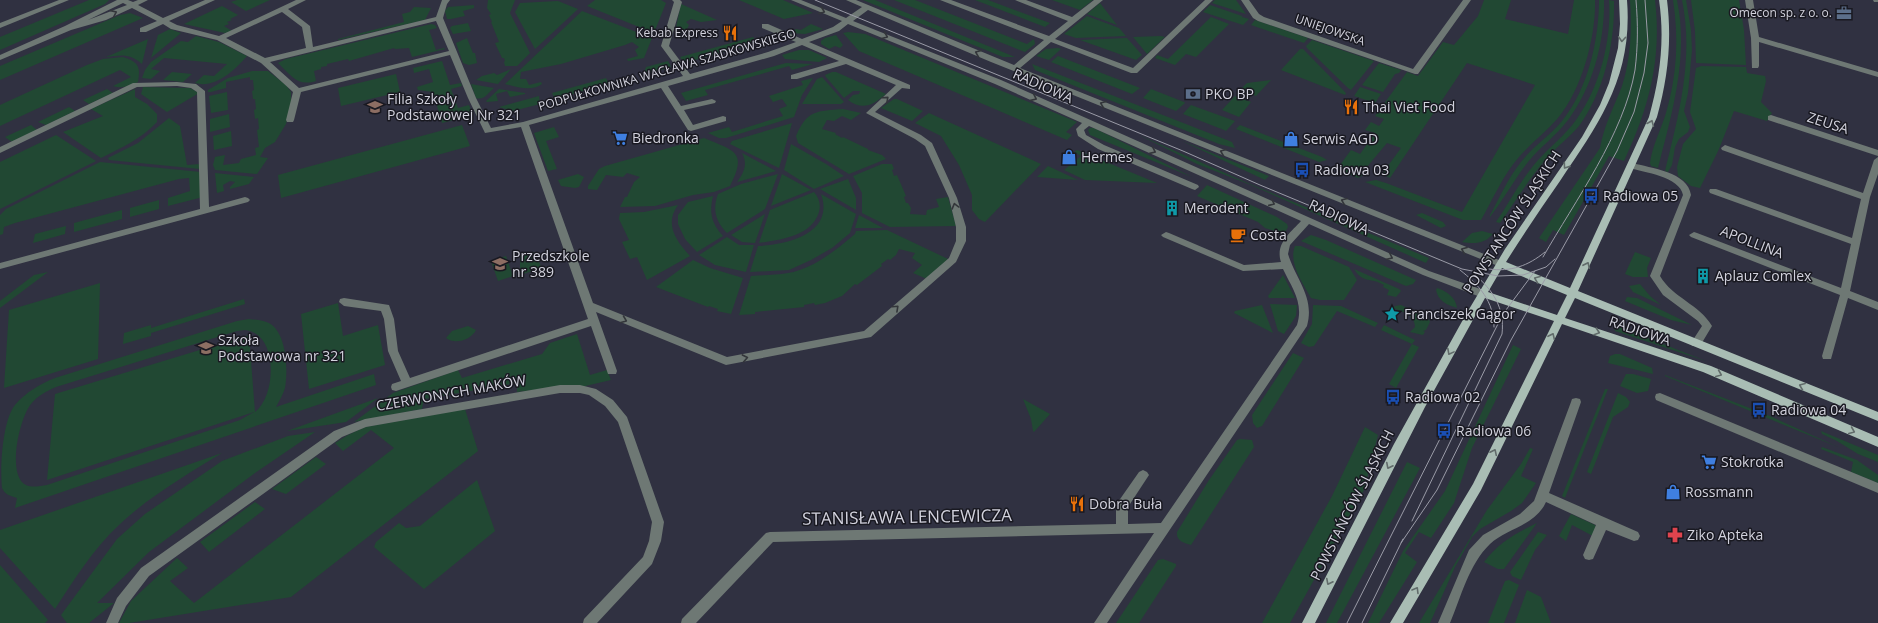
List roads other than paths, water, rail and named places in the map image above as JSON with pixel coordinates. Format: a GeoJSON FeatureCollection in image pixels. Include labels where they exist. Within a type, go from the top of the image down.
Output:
{"type":"FeatureCollection","features":[{"type":"Feature","properties":{"kind":"main road","name":"POWSTAŃCÓW ŚLĄSKICH"},"geometry":{"type":"LineString","coordinates":[[1308,623],[1408,429],[1483,294],[1524,226],[1588,134],[1609,94],[1622,49],[1624,11],[1623,0]]}},
{"type":"Feature","properties":{"kind":"main road"},"geometry":{"type":"LineString","coordinates":[[1396,623],[1477,487],[1573,294],[1654,117],[1660,93],[1666,55],[1667,20],[1663,0]]}},
{"type":"Feature","properties":{"kind":"main road","name":"RADIOWA"},"geometry":{"type":"LineString","coordinates":[[1501,264],[1878,417]]}},
{"type":"Feature","properties":{"kind":"main road","name":"RADIOWA"},"geometry":{"type":"LineString","coordinates":[[1483,294],[1707,369],[1878,442]]}},
{"type":"Feature","properties":{"kind":"street"},"geometry":{"type":"LineString","coordinates":[[0,26],[65,0]]}},
{"type":"Feature","properties":{"kind":"street"},"geometry":{"type":"LineString","coordinates":[[0,58],[68,28],[123,0],[162,22],[188,31],[220,38],[264,62],[297,92]]}},
{"type":"Feature","properties":{"kind":"street"},"geometry":{"type":"LineString","coordinates":[[68,28],[103,18],[144,0]]}},
{"type":"Feature","properties":{"kind":"street"},"geometry":{"type":"LineString","coordinates":[[143,30],[211,0]]}},
{"type":"Feature","properties":{"kind":"street"},"geometry":{"type":"LineString","coordinates":[[220,38],[302,0]]}},
{"type":"Feature","properties":{"kind":"street"},"geometry":{"type":"LineString","coordinates":[[297,92],[453,52],[439,18],[443,4],[446,0]]}},
{"type":"Feature","properties":{"kind":"street"},"geometry":{"type":"LineString","coordinates":[[676,0],[678,2],[665,46],[688,77]]}},
{"type":"Feature","properties":{"kind":"street","name":"RADIOWA"},"geometry":{"type":"LineString","coordinates":[[795,0],[998,82],[1308,219],[1426,273],[1483,294]]}},
{"type":"Feature","properties":{"kind":"street","name":"RADIOWA"},"geometry":{"type":"LineString","coordinates":[[850,0],[1501,264]]}},
{"type":"Feature","properties":{"kind":"street"},"geometry":{"type":"LineString","coordinates":[[944,0],[1134,71],[1209,0]]}},
{"type":"Feature","properties":{"kind":"street"},"geometry":{"type":"LineString","coordinates":[[1019,0],[1074,20]]}},
{"type":"Feature","properties":{"kind":"street"},"geometry":{"type":"LineString","coordinates":[[1015,68],[1048,39],[1099,0]]}},
{"type":"Feature","properties":{"kind":"street","name":"UNIEJOWSKA"},"geometry":{"type":"LineString","coordinates":[[1245,0],[1256,16],[1261,19],[1415,72],[1467,0]]}},
{"type":"Feature","properties":{"kind":"street"},"geometry":{"type":"LineString","coordinates":[[1749,0],[1755,38],[1755,66]]}},
{"type":"Feature","properties":{"kind":"street","name":"PODPUŁKOWNIKA WACŁAWA SZADKOWSKIEGO"},"geometry":{"type":"LineString","coordinates":[[453,52],[488,131],[524,124],[771,54],[836,29],[848,22],[867,7]]}},
{"type":"Feature","properties":{"kind":"street"},"geometry":{"type":"LineString","coordinates":[[282,9],[306,26],[310,49]]}},
{"type":"Feature","properties":{"kind":"street"},"geometry":{"type":"LineString","coordinates":[[264,62],[310,49],[439,18]]}},
{"type":"Feature","properties":{"kind":"street"},"geometry":{"type":"LineString","coordinates":[[588,305],[726,361],[867,334],[953,260],[961,241],[961,227],[953,198],[933,150],[922,139],[870,113],[905,86],[765,26]]}},
{"type":"Feature","properties":{"kind":"street"},"geometry":{"type":"LineString","coordinates":[[1755,38],[1878,75]]}},
{"type":"Feature","properties":{"kind":"street"},"geometry":{"type":"LineString","coordinates":[[794,77],[847,61]]}},
{"type":"Feature","properties":{"kind":"street"},"geometry":{"type":"LineString","coordinates":[[0,150],[136,85],[177,84],[193,86],[201,93],[205,210]]}},
{"type":"Feature","properties":{"kind":"street"},"geometry":{"type":"LineString","coordinates":[[663,84],[691,128],[723,118]]}},
{"type":"Feature","properties":{"kind":"street"},"geometry":{"type":"LineString","coordinates":[[290,120],[297,92]]}},
{"type":"Feature","properties":{"kind":"street"},"geometry":{"type":"LineString","coordinates":[[679,109],[712,100]]}},
{"type":"Feature","properties":{"kind":"street","name":"ZEUSA"},"geometry":{"type":"LineString","coordinates":[[1771,118],[1878,153]]}},
{"type":"Feature","properties":{"kind":"street"},"geometry":{"type":"LineString","coordinates":[[1088,122],[1080,129],[1082,136],[1101,147],[1195,187]]}},
{"type":"Feature","properties":{"kind":"street"},"geometry":{"type":"LineString","coordinates":[[524,124],[612,371]]}},
{"type":"Feature","properties":{"kind":"street"},"geometry":{"type":"LineString","coordinates":[[1725,148],[1866,197]]}},
{"type":"Feature","properties":{"kind":"street"},"geometry":{"type":"LineString","coordinates":[[1827,356],[1845,293],[1866,197],[1878,160]]}},
{"type":"Feature","properties":{"kind":"street"},"geometry":{"type":"LineString","coordinates":[[1632,166],[1671,178],[1681,183],[1686,189],[1687,195],[1666,244],[1655,276],[1664,291],[1677,302],[1704,319],[1707,326],[1696,344]]}},
{"type":"Feature","properties":{"kind":"street"},"geometry":{"type":"LineString","coordinates":[[1713,191],[1857,243]]}},
{"type":"Feature","properties":{"kind":"street"},"geometry":{"type":"LineString","coordinates":[[0,266],[245,200]]}},
{"type":"Feature","properties":{"kind":"street"},"geometry":{"type":"LineString","coordinates":[[1100,623],[1304,322],[1305,310],[1303,298],[1286,265],[1283,254],[1284,248],[1308,219]]}},
{"type":"Feature","properties":{"kind":"street"},"geometry":{"type":"LineString","coordinates":[[1166,235],[1243,268],[1286,265]]}},
{"type":"Feature","properties":{"kind":"street","name":"APOLLINA"},"geometry":{"type":"LineString","coordinates":[[1694,236],[1878,306]]}},
{"type":"Feature","properties":{"kind":"street"},"geometry":{"type":"LineString","coordinates":[[344,302],[385,308],[389,319],[393,351],[407,383]]}},
{"type":"Feature","properties":{"kind":"street"},"geometry":{"type":"LineString","coordinates":[[396,387],[593,321]]}},
{"type":"Feature","properties":{"kind":"street","name":"CZERWONYCH MAKÓW"},"geometry":{"type":"LineString","coordinates":[[112,623],[121,602],[145,572],[338,434],[352,427],[365,423],[545,392],[580,389],[602,398],[609,403],[623,420],[658,522],[655,541],[648,560],[589,623]]}},
{"type":"Feature","properties":{"kind":"street"},"geometry":{"type":"LineString","coordinates":[[1660,396],[1878,488]]}},
{"type":"Feature","properties":{"kind":"street"},"geometry":{"type":"LineString","coordinates":[[1444,623],[1473,554],[1487,540],[1524,518],[1539,504],[1576,402]]}},
{"type":"Feature","properties":{"kind":"street"},"geometry":{"type":"LineString","coordinates":[[1122,529],[1122,506],[1143,475]]}},
{"type":"Feature","properties":{"kind":"street"},"geometry":{"type":"LineString","coordinates":[[1542,496],[1634,536]]}},
{"type":"Feature","properties":{"kind":"street"},"geometry":{"type":"LineString","coordinates":[[1590,555],[1603,523]]}},
{"type":"Feature","properties":{"kind":"street","name":"STANISŁAWA LENCEWICZA"},"geometry":{"type":"LineString","coordinates":[[687,623],[770,537],[1164,528]]}},
{"type":"Feature","properties":{"kind":"tram line"},"geometry":{"type":"LineString","coordinates":[[815,0],[1183,151],[1260,185],[1462,269],[1498,276],[1523,275],[1546,267],[1555,259]]}},
{"type":"Feature","properties":{"kind":"tram line"},"geometry":{"type":"LineString","coordinates":[[1543,257],[1597,166],[1609,143],[1629,94],[1635,70],[1637,52],[1636,0]]}},
{"type":"Feature","properties":{"kind":"tram line"},"geometry":{"type":"LineString","coordinates":[[1401,543],[1437,490],[1511,340],[1617,151],[1634,112],[1644,73],[1648,43],[1645,0]]}},
{"type":"Feature","properties":{"kind":"tram line"},"geometry":{"type":"LineString","coordinates":[[1489,269],[1505,270],[1519,267],[1539,257],[1545,252]]}},
{"type":"Feature","properties":{"kind":"tram line"},"geometry":{"type":"LineString","coordinates":[[1460,270],[1484,294],[1491,309],[1494,327]]}},
{"type":"Feature","properties":{"kind":"tram line"},"geometry":{"type":"LineString","coordinates":[[1502,316],[1535,271]]}},
{"type":"Feature","properties":{"kind":"tram line"},"geometry":{"type":"LineString","coordinates":[[1474,274],[1492,293],[1502,316]]}},
{"type":"Feature","properties":{"kind":"tram line"},"geometry":{"type":"LineString","coordinates":[[1347,623],[1502,316]]}},
{"type":"Feature","properties":{"kind":"tram line"},"geometry":{"type":"LineString","coordinates":[[1412,521],[1502,334],[1502,316]]}},
{"type":"Feature","properties":{"kind":"tram line"},"geometry":{"type":"LineString","coordinates":[[1401,543],[1403,539]]}},
{"type":"Feature","properties":{"kind":"tram line"},"geometry":{"type":"LineString","coordinates":[[1362,623],[1401,543]]}},
{"type":"Feature","properties":{"kind":"place","name":"Omecon sp. z o. o."},"geometry":{"type":"Point","coordinates":[1844,13]}},
{"type":"Feature","properties":{"kind":"place","name":"Kebab Express"},"geometry":{"type":"Point","coordinates":[730,33]}},
{"type":"Feature","properties":{"kind":"place","name":"PKO BP"},"geometry":{"type":"Point","coordinates":[1193,94]}},
{"type":"Feature","properties":{"kind":"place","name":"Filia Szkoły Podstawowej Nr 321"},"geometry":{"type":"Point","coordinates":[375,107]}},
{"type":"Feature","properties":{"kind":"place","name":"Thai Viet Food"},"geometry":{"type":"Point","coordinates":[1351,107]}},
{"type":"Feature","properties":{"kind":"place","name":"Biedronka"},"geometry":{"type":"Point","coordinates":[620,138]}},
{"type":"Feature","properties":{"kind":"place","name":"Serwis AGD"},"geometry":{"type":"Point","coordinates":[1291,139]}},
{"type":"Feature","properties":{"kind":"place","name":"Hermes"},"geometry":{"type":"Point","coordinates":[1069,157]}},
{"type":"Feature","properties":{"kind":"place","name":"Radiowa 03"},"geometry":{"type":"Point","coordinates":[1302,170]}},
{"type":"Feature","properties":{"kind":"place","name":"Radiowa 05"},"geometry":{"type":"Point","coordinates":[1591,196]}},
{"type":"Feature","properties":{"kind":"place","name":"Merodent"},"geometry":{"type":"Point","coordinates":[1172,208]}},
{"type":"Feature","properties":{"kind":"place","name":"Costa"},"geometry":{"type":"Point","coordinates":[1238,235]}},
{"type":"Feature","properties":{"kind":"place","name":"Przedszkole nr 389"},"geometry":{"type":"Point","coordinates":[500,264]}},
{"type":"Feature","properties":{"kind":"place","name":"Aplauz Comlex"},"geometry":{"type":"Point","coordinates":[1703,276]}},
{"type":"Feature","properties":{"kind":"place","name":"Franciszek Gągor"},"geometry":{"type":"Point","coordinates":[1392,314]}},
{"type":"Feature","properties":{"kind":"place","name":"Szkoła Podstawowa nr 321"},"geometry":{"type":"Point","coordinates":[206,348]}},
{"type":"Feature","properties":{"kind":"place","name":"Radiowa 02"},"geometry":{"type":"Point","coordinates":[1393,397]}},
{"type":"Feature","properties":{"kind":"place","name":"Radiowa 04"},"geometry":{"type":"Point","coordinates":[1759,410]}},
{"type":"Feature","properties":{"kind":"place","name":"Radiowa 06"},"geometry":{"type":"Point","coordinates":[1444,431]}},
{"type":"Feature","properties":{"kind":"place","name":"Stokrotka"},"geometry":{"type":"Point","coordinates":[1709,462]}},
{"type":"Feature","properties":{"kind":"place","name":"Rossmann"},"geometry":{"type":"Point","coordinates":[1673,492]}},
{"type":"Feature","properties":{"kind":"place","name":"Dobra Buła"},"geometry":{"type":"Point","coordinates":[1077,504]}},
{"type":"Feature","properties":{"kind":"place","name":"Ziko Apteka"},"geometry":{"type":"Point","coordinates":[1675,535]}}]}
